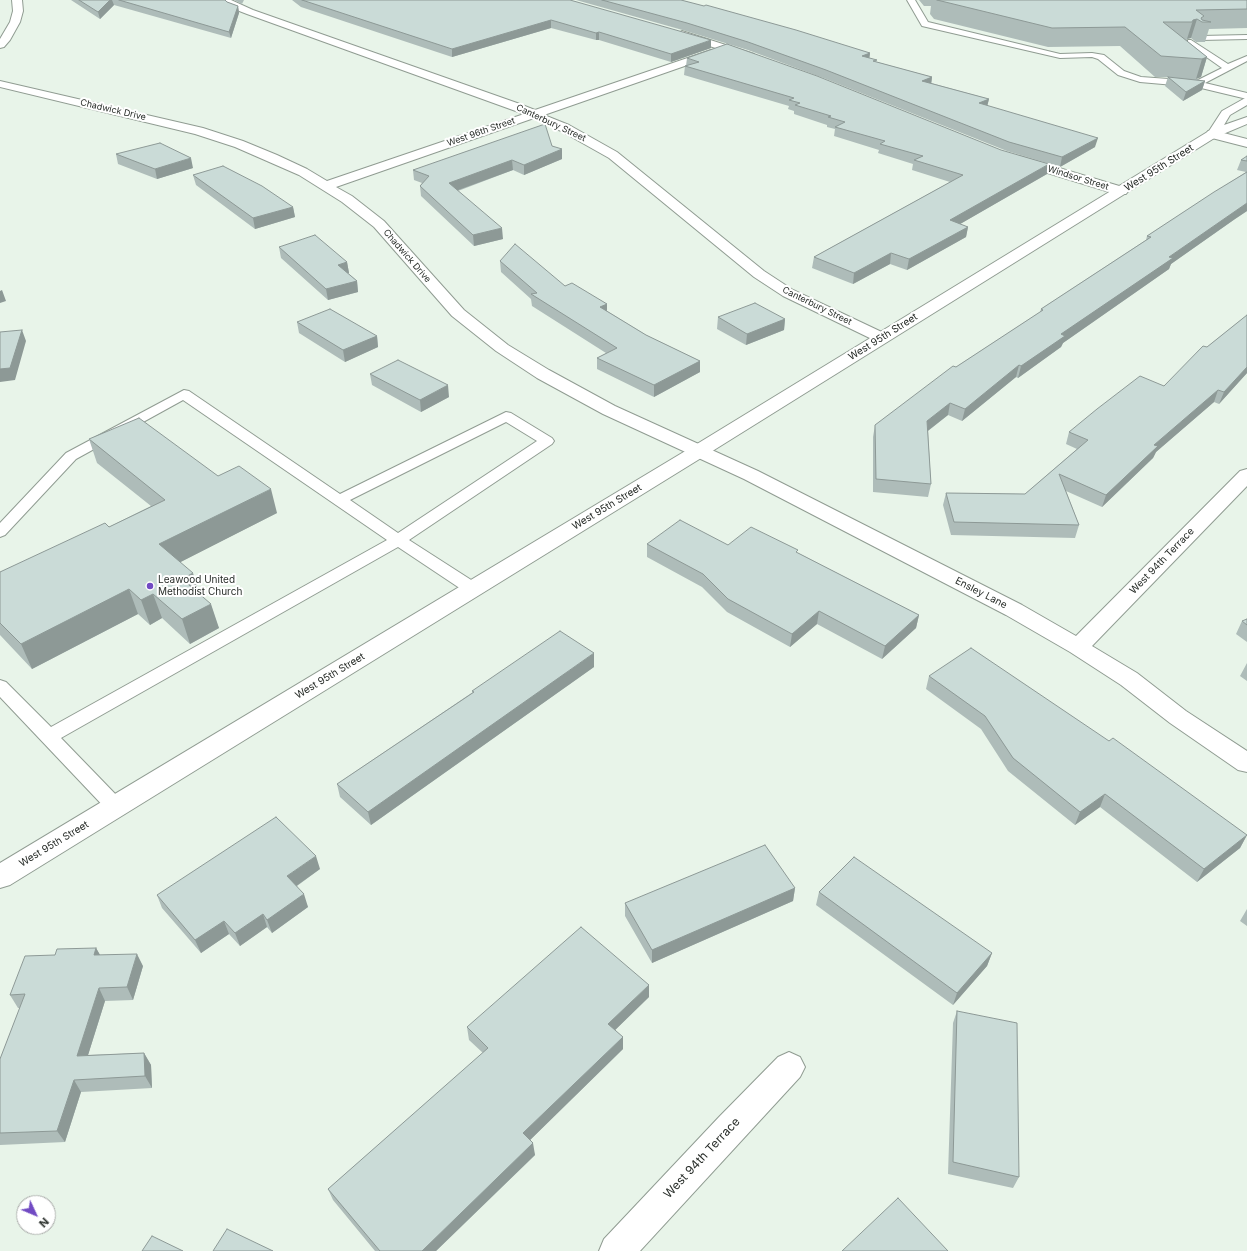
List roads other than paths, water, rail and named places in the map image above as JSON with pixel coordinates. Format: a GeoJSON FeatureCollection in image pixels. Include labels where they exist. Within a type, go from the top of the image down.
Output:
{"type":"FeatureCollection","features":[{"type":"Feature","properties":{"kind":"street"},"geometry":{"type":"LineString","coordinates":[[0,45],[5,40],[15,22],[18,11],[17,0]]}},
{"type":"Feature","properties":{"kind":"street","name":"Canterbury Street"},"geometry":{"type":"LineString","coordinates":[[225,0],[232,5],[250,12],[534,114],[565,128],[613,155],[759,274],[788,293],[882,338]]}},
{"type":"Feature","properties":{"kind":"street"},"geometry":{"type":"LineString","coordinates":[[675,32],[758,58]]}},
{"type":"Feature","properties":{"kind":"street","name":"West 96th Street"},"geometry":{"type":"LineString","coordinates":[[326,186],[726,48]]}},
{"type":"Feature","properties":{"kind":"street","name":"Chadwick Drive"},"geometry":{"type":"LineString","coordinates":[[0,84],[198,131],[239,144],[274,158],[347,199],[379,224],[401,247],[436,290],[458,314],[502,348],[543,374],[609,410],[699,450]]}},
{"type":"Feature","properties":{"kind":"street","name":"West 95th Street"},"geometry":{"type":"LineString","coordinates":[[1212,134],[1226,113],[1247,100]]}},
{"type":"Feature","properties":{"kind":"street","name":"West 95th Street"},"geometry":{"type":"LineString","coordinates":[[0,877],[473,589],[1212,134],[1247,120]]}},
{"type":"Feature","properties":{"kind":"street"},"geometry":{"type":"LineString","coordinates":[[1212,134],[1247,143]]}},
{"type":"Feature","properties":{"kind":"street","name":"Windsor Street"},"geometry":{"type":"LineString","coordinates":[[1009,157],[1121,191]]}},
{"type":"Feature","properties":{"kind":"street","name":"Ensley Lane"},"geometry":{"type":"LineString","coordinates":[[699,450],[751,475],[1014,610],[1078,647],[1129,679],[1178,717],[1247,762]]}},
{"type":"Feature","properties":{"kind":"street","name":"West 94th Terrace"},"geometry":{"type":"LineString","coordinates":[[1078,647],[1247,475]]}},
{"type":"Feature","properties":{"kind":"street","name":"West 94th Terrace"},"geometry":{"type":"LineString","coordinates":[[616,1251],[789,1067]]}},
{"type":"Feature","properties":{"kind":"lane"},"geometry":{"type":"LineString","coordinates":[[911,0],[921,10],[925,24],[1060,56],[1092,55],[1101,57],[1121,73],[1140,79],[1198,84],[1247,96]]}},
{"type":"Feature","properties":{"kind":"lane"},"geometry":{"type":"LineString","coordinates":[[947,30],[961,23]]}},
{"type":"Feature","properties":{"kind":"lane"},"geometry":{"type":"LineString","coordinates":[[1201,38],[1247,37]]}},
{"type":"Feature","properties":{"kind":"lane"},"geometry":{"type":"LineString","coordinates":[[1192,42],[1228,68]]}},
{"type":"Feature","properties":{"kind":"lane"},"geometry":{"type":"LineString","coordinates":[[1198,84],[1247,58]]}},
{"type":"Feature","properties":{"kind":"lane"},"geometry":{"type":"LineString","coordinates":[[0,532],[71,456],[184,394],[398,540],[473,589]]}},
{"type":"Feature","properties":{"kind":"lane"},"geometry":{"type":"LineString","coordinates":[[48,738],[398,540],[547,440],[506,416],[339,500]]}},
{"type":"Feature","properties":{"kind":"lane"},"geometry":{"type":"LineString","coordinates":[[0,686],[48,738],[116,806]]}},
{"type":"Feature","properties":{"kind":"place","name":"Leawood United Methodist Church"},"geometry":{"type":"Point","coordinates":[150,586]}}]}
